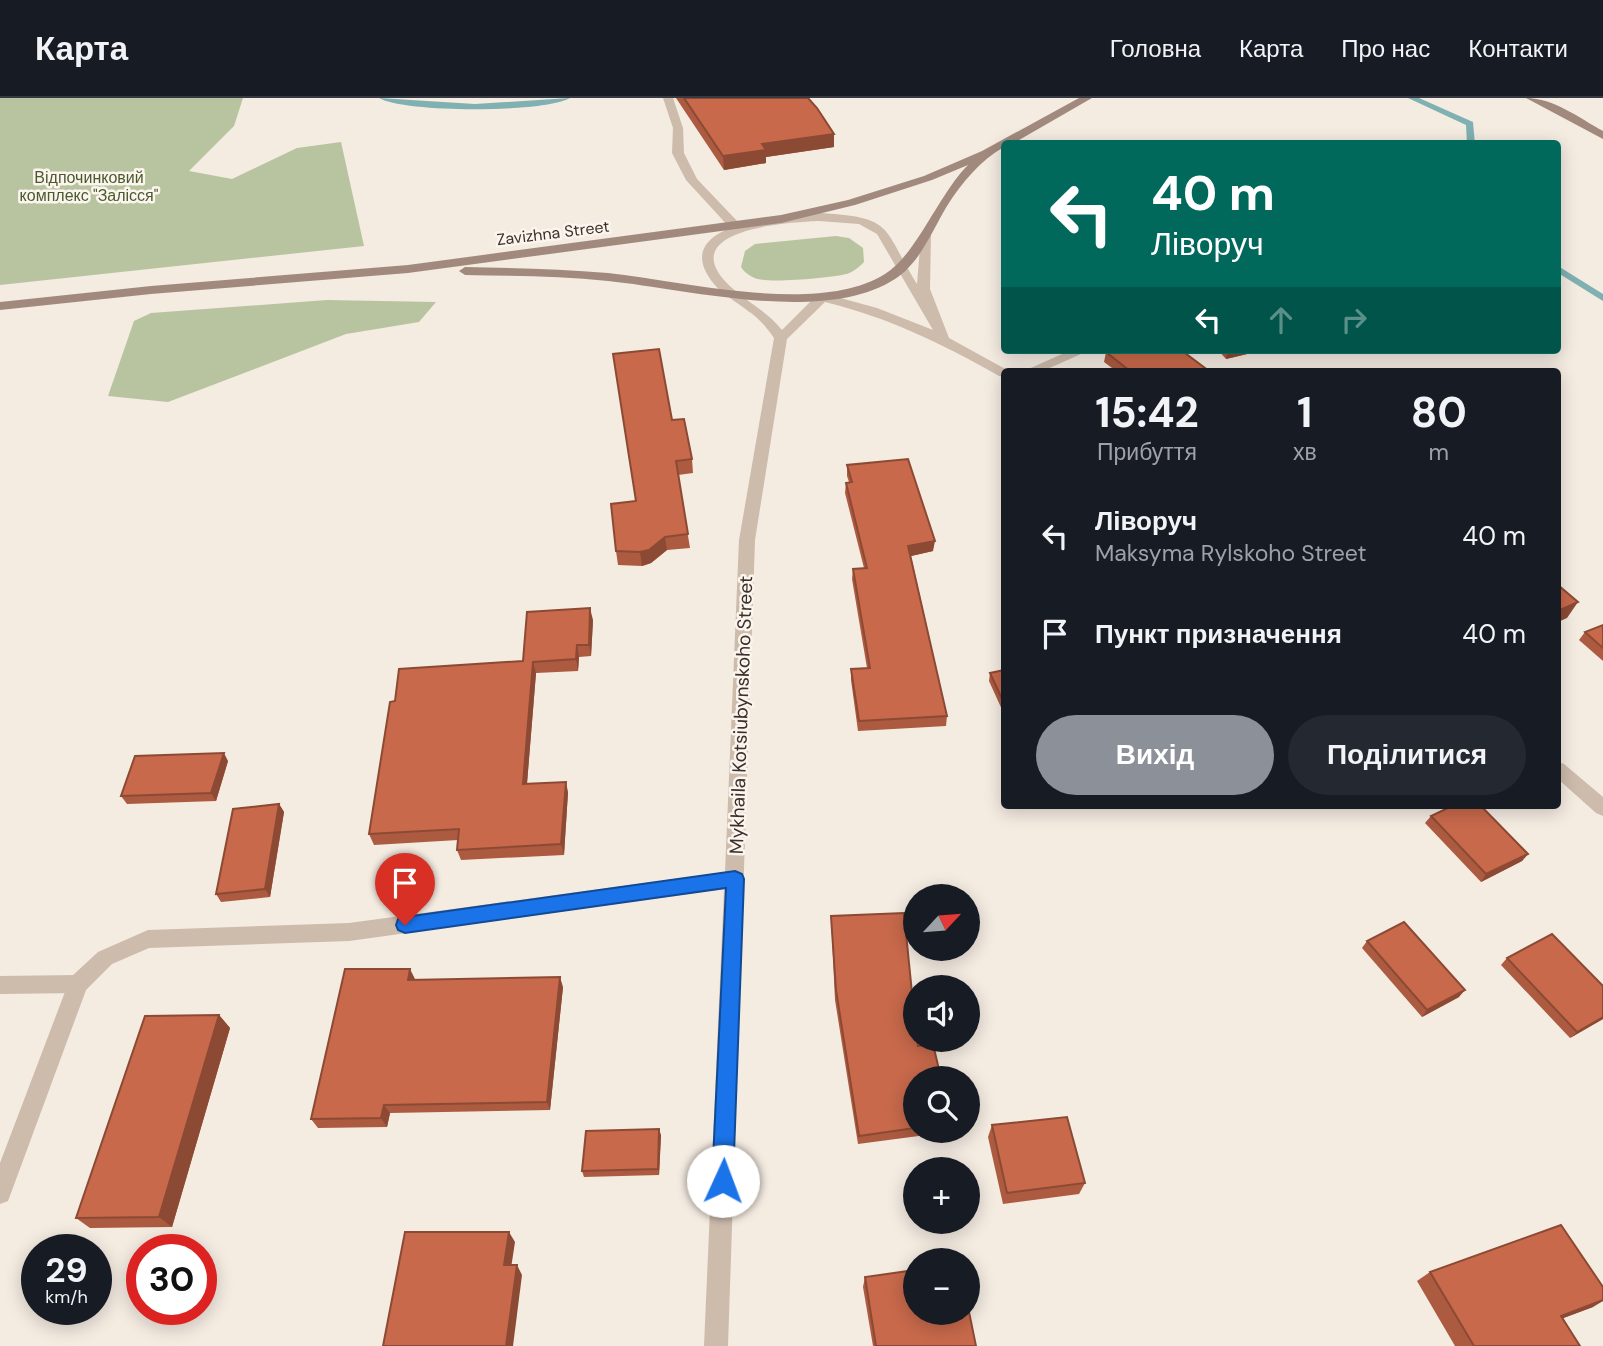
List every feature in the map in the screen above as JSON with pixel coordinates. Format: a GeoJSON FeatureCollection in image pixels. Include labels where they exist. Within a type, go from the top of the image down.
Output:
{"type":"FeatureCollection","features":[{"type":"Feature","properties":{"kind":"main road","name":"Zavizhna Street"},"geometry":{"type":"LineString","coordinates":[[1010,140],[1087,98]]}},
{"type":"Feature","properties":{"kind":"main road"},"geometry":{"type":"LineString","coordinates":[[1531,98],[1564,113],[1603,136]]}},
{"type":"Feature","properties":{"kind":"main road","name":"Zavizhna Street"},"geometry":{"type":"LineString","coordinates":[[0,306],[151,290],[408,269],[781,219],[895,189],[1001,145]]}},
{"type":"Feature","properties":{"kind":"main road"},"geometry":{"type":"LineString","coordinates":[[408,269],[567,274],[658,282],[760,297],[822,297],[872,287],[901,268],[927,236],[949,193],[986,153]]}},
{"type":"Feature","properties":{"kind":"street"},"geometry":{"type":"LineString","coordinates":[[668,98],[678,128],[678,153],[692,180],[735,226]]}},
{"type":"Feature","properties":{"kind":"street"},"geometry":{"type":"LineString","coordinates":[[943,337],[901,268],[891,242],[878,228],[864,221],[832,217],[781,219],[727,234],[713,243],[709,254],[715,277],[730,293],[762,316],[780,338],[822,297],[886,313],[943,337],[1001,371]]}},
{"type":"Feature","properties":{"kind":"street"},"geometry":{"type":"LineString","coordinates":[[927,236],[923,279],[927,308]]}},
{"type":"Feature","properties":{"kind":"street","name":"Mykhaila Kotsiubynskoho Street"},"geometry":{"type":"LineString","coordinates":[[716,1346],[747,540],[780,338]]}},
{"type":"Feature","properties":{"kind":"street"},"geometry":{"type":"LineString","coordinates":[[1038,368],[1073,354]]}},
{"type":"Feature","properties":{"kind":"street"},"geometry":{"type":"LineString","coordinates":[[1561,772],[1603,808]]}},
{"type":"Feature","properties":{"kind":"street"},"geometry":{"type":"LineString","coordinates":[[0,1193],[78,984],[105,958],[148,939],[349,932],[735,879]]}},
{"type":"Feature","properties":{"kind":"street"},"geometry":{"type":"LineString","coordinates":[[0,985],[78,984]]}},
{"type":"Feature","properties":{"kind":"green space","name":"Відпочинковий комплекс \"Залісся\""},"geometry":{"type":"Polygon","coordinates":[[[0,98],[243,98],[234,126],[189,171],[232,179],[297,148],[341,142],[364,246],[0,285],[0,98]]]}},
{"type":"Feature","properties":{"kind":"green space"},"geometry":{"type":"Polygon","coordinates":[[[836,236],[849,238],[863,248],[864,262],[846,274],[802,280],[765,280],[751,276],[741,267],[745,251],[755,244],[836,236]]]}},
{"type":"Feature","properties":{"kind":"green space"},"geometry":{"type":"Polygon","coordinates":[[[327,300],[436,302],[419,322],[346,334],[168,402],[108,396],[134,321],[151,313],[327,300]]]}},
{"type":"Feature","properties":{"kind":"building"},"geometry":{"type":"Polygon","coordinates":[[[684,98],[808,98],[834,134],[762,144],[766,150],[723,156],[684,98]]]}},
{"type":"Feature","properties":{"kind":"building"},"geometry":{"type":"Polygon","coordinates":[[[659,349],[672,420],[684,419],[692,459],[676,461],[688,534],[665,537],[649,550],[616,551],[611,504],[636,501],[613,354],[659,349]]]}},
{"type":"Feature","properties":{"kind":"building"},"geometry":{"type":"Polygon","coordinates":[[[1109,354],[1186,354],[1205,368],[1126,368],[1109,354]]]}},
{"type":"Feature","properties":{"kind":"building"},"geometry":{"type":"Polygon","coordinates":[[[908,459],[935,541],[908,546],[947,716],[859,721],[851,669],[870,668],[853,569],[867,568],[846,483],[852,482],[847,465],[908,459]]]}},
{"type":"Feature","properties":{"kind":"building"},"geometry":{"type":"Polygon","coordinates":[[[1561,588],[1578,602],[1561,610],[1561,588]]]}},
{"type":"Feature","properties":{"kind":"building"},"geometry":{"type":"Polygon","coordinates":[[[590,608],[589,645],[577,645],[576,659],[533,662],[523,784],[566,782],[561,844],[457,850],[459,829],[369,834],[390,702],[395,701],[399,669],[523,661],[527,612],[590,608]]]}},
{"type":"Feature","properties":{"kind":"building"},"geometry":{"type":"Polygon","coordinates":[[[1603,625],[1603,648],[1585,632],[1603,625]]]}},
{"type":"Feature","properties":{"kind":"building"},"geometry":{"type":"Polygon","coordinates":[[[1001,671],[1001,697],[990,673],[1001,671]]]}},
{"type":"Feature","properties":{"kind":"building"},"geometry":{"type":"Polygon","coordinates":[[[224,753],[211,793],[121,796],[135,756],[224,753]]]}},
{"type":"Feature","properties":{"kind":"building"},"geometry":{"type":"Polygon","coordinates":[[[279,804],[265,889],[216,894],[233,809],[279,804]]]}},
{"type":"Feature","properties":{"kind":"building"},"geometry":{"type":"Polygon","coordinates":[[[1446,809],[1484,809],[1528,854],[1486,874],[1431,816],[1446,809]]]}},
{"type":"Feature","properties":{"kind":"building"},"geometry":{"type":"Polygon","coordinates":[[[903,913],[903,961],[909,961],[910,975],[903,975],[903,1052],[935,1052],[938,1066],[903,1066],[903,1130],[859,1136],[836,990],[831,916],[903,913]]]}},
{"type":"Feature","properties":{"kind":"building"},"geometry":{"type":"Polygon","coordinates":[[[1404,922],[1465,990],[1427,1010],[1367,941],[1404,922]]]}},
{"type":"Feature","properties":{"kind":"building"},"geometry":{"type":"Polygon","coordinates":[[[1552,934],[1603,986],[1603,1017],[1577,1032],[1507,958],[1552,934]]]}},
{"type":"Feature","properties":{"kind":"building"},"geometry":{"type":"Polygon","coordinates":[[[345,969],[410,969],[408,980],[560,977],[547,1102],[384,1105],[381,1118],[311,1119],[345,969]]]}},
{"type":"Feature","properties":{"kind":"building"},"geometry":{"type":"Polygon","coordinates":[[[219,1015],[159,1217],[76,1218],[145,1016],[219,1015]]]}},
{"type":"Feature","properties":{"kind":"building"},"geometry":{"type":"Polygon","coordinates":[[[1067,1117],[1085,1183],[1007,1193],[992,1125],[1067,1117]]]}},
{"type":"Feature","properties":{"kind":"building"},"geometry":{"type":"Polygon","coordinates":[[[659,1129],[658,1169],[582,1171],[586,1131],[659,1129]]]}},
{"type":"Feature","properties":{"kind":"building"},"geometry":{"type":"Polygon","coordinates":[[[1561,1225],[1603,1287],[1603,1300],[1561,1316],[1580,1346],[1474,1346],[1430,1272],[1561,1225]]]}},
{"type":"Feature","properties":{"kind":"building"},"geometry":{"type":"Polygon","coordinates":[[[405,1232],[509,1232],[504,1265],[517,1265],[506,1346],[383,1346],[405,1232]]]}},
{"type":"Feature","properties":{"kind":"building"},"geometry":{"type":"Polygon","coordinates":[[[903,1272],[903,1325],[972,1325],[976,1346],[876,1346],[865,1277],[903,1272]]]}},
{"type":"Feature","properties":{"kind":"waterway"},"geometry":{"type":"LineString","coordinates":[[383,98],[475,107],[518,105],[566,98]]}},
{"type":"Feature","properties":{"kind":"waterway"},"geometry":{"type":"LineString","coordinates":[[1412,98],[1470,124],[1471,140]]}},
{"type":"Feature","properties":{"kind":"waterway"},"geometry":{"type":"LineString","coordinates":[[1561,271],[1603,298]]}},
{"type":"Feature","properties":{"kind":"route"},"geometry":{"type":"LineString","coordinates":[[405,925],[735,879],[723,1181]]}}]}
